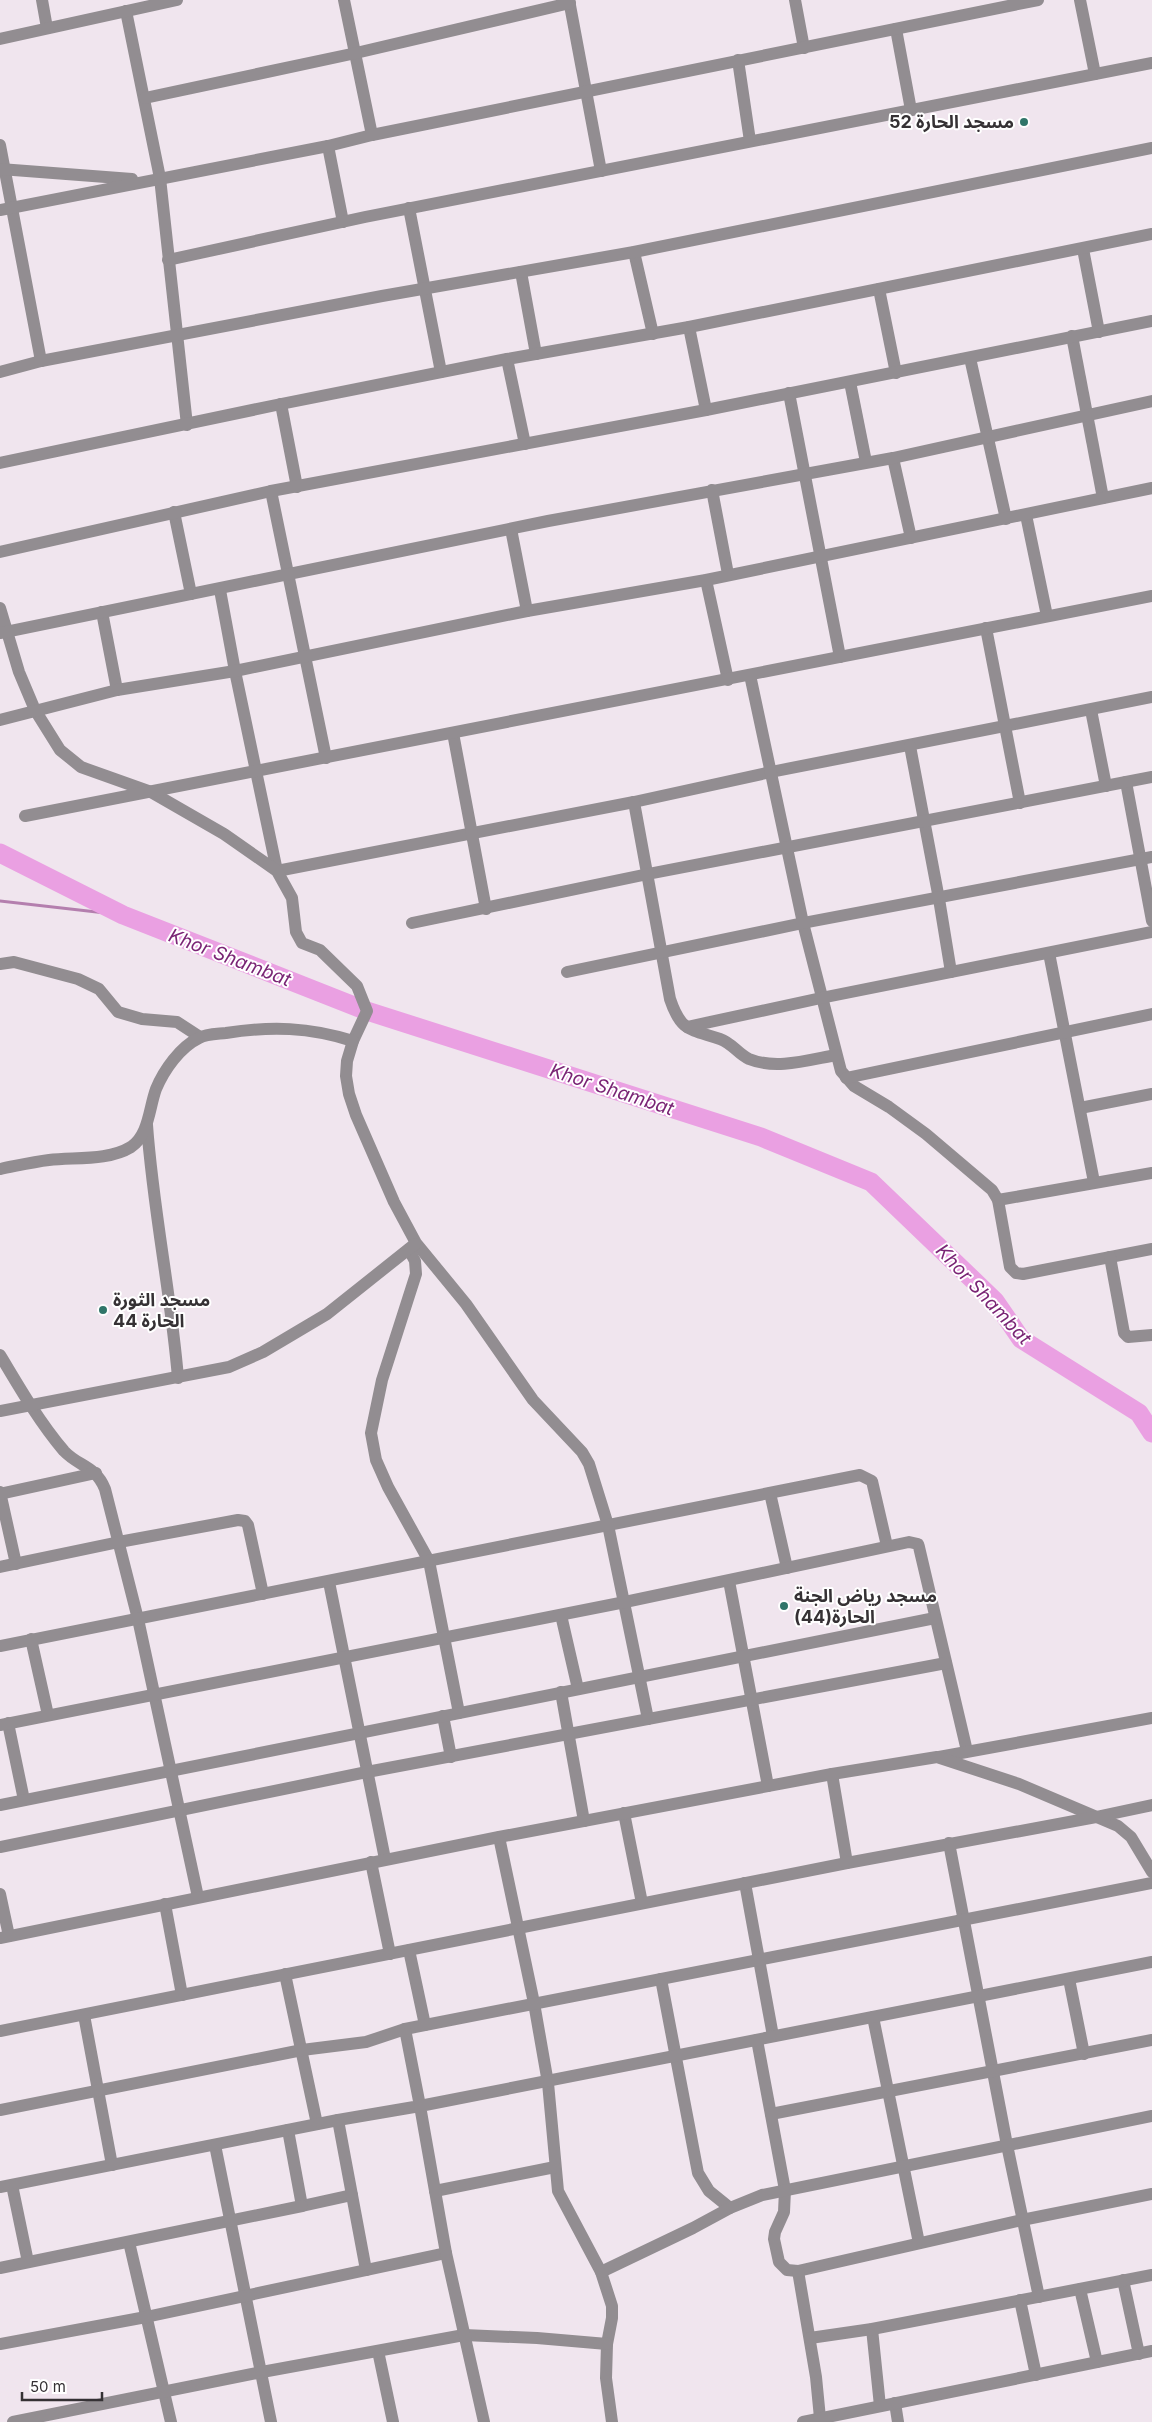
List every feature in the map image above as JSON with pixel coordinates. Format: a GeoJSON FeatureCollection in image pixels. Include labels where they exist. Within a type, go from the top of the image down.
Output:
{"type":"FeatureCollection","features":[{"type":"Feature","properties":{"kind":"street"},"geometry":{"type":"LineString","coordinates":[[42,0],[48,28]]}},
{"type":"Feature","properties":{"kind":"street"},"geometry":{"type":"LineString","coordinates":[[0,39],[177,0]]}},
{"type":"Feature","properties":{"kind":"street"},"geometry":{"type":"LineString","coordinates":[[344,0],[372,135]]}},
{"type":"Feature","properties":{"kind":"street"},"geometry":{"type":"LineString","coordinates":[[794,0],[804,48]]}},
{"type":"Feature","properties":{"kind":"street"},"geometry":{"type":"LineString","coordinates":[[6,209],[328,146],[372,135],[1038,0]]}},
{"type":"Feature","properties":{"kind":"street"},"geometry":{"type":"LineString","coordinates":[[1080,0],[1095,74]]}},
{"type":"Feature","properties":{"kind":"street"},"geometry":{"type":"LineString","coordinates":[[145,98],[356,53],[569,1],[601,171]]}},
{"type":"Feature","properties":{"kind":"street"},"geometry":{"type":"LineString","coordinates":[[126,11],[145,98],[168,260],[187,425]]}},
{"type":"Feature","properties":{"kind":"street"},"geometry":{"type":"LineString","coordinates":[[896,29],[911,110]]}},
{"type":"Feature","properties":{"kind":"street"},"geometry":{"type":"LineString","coordinates":[[738,60],[750,141]]}},
{"type":"Feature","properties":{"kind":"street"},"geometry":{"type":"LineString","coordinates":[[168,260],[409,208],[1152,63]]}},
{"type":"Feature","properties":{"kind":"street"},"geometry":{"type":"LineString","coordinates":[[0,145],[6,209],[41,361]]}},
{"type":"Feature","properties":{"kind":"street"},"geometry":{"type":"LineString","coordinates":[[328,146],[343,222]]}},
{"type":"Feature","properties":{"kind":"street"},"geometry":{"type":"LineString","coordinates":[[0,372],[41,361],[634,252],[1152,148]]}},
{"type":"Feature","properties":{"kind":"street"},"geometry":{"type":"LineString","coordinates":[[2,170],[155,179]]}},
{"type":"Feature","properties":{"kind":"street"},"geometry":{"type":"LineString","coordinates":[[409,208],[441,372]]}},
{"type":"Feature","properties":{"kind":"street"},"geometry":{"type":"LineString","coordinates":[[0,463],[441,372],[690,327],[1152,234]]}},
{"type":"Feature","properties":{"kind":"street"},"geometry":{"type":"LineString","coordinates":[[1083,249],[1099,332]]}},
{"type":"Feature","properties":{"kind":"street"},"geometry":{"type":"LineString","coordinates":[[634,252],[653,334]]}},
{"type":"Feature","properties":{"kind":"street"},"geometry":{"type":"LineString","coordinates":[[521,272],[536,354]]}},
{"type":"Feature","properties":{"kind":"street"},"geometry":{"type":"LineString","coordinates":[[879,290],[896,372]]}},
{"type":"Feature","properties":{"kind":"street"},"geometry":{"type":"LineString","coordinates":[[0,552],[271,491],[706,410],[1152,321]]}},
{"type":"Feature","properties":{"kind":"street"},"geometry":{"type":"LineString","coordinates":[[690,327],[706,410]]}},
{"type":"Feature","properties":{"kind":"street"},"geometry":{"type":"LineString","coordinates":[[1072,336],[1103,498]]}},
{"type":"Feature","properties":{"kind":"street"},"geometry":{"type":"LineString","coordinates":[[970,358],[1006,518]]}},
{"type":"Feature","properties":{"kind":"street"},"geometry":{"type":"LineString","coordinates":[[508,359],[525,444]]}},
{"type":"Feature","properties":{"kind":"street"},"geometry":{"type":"LineString","coordinates":[[850,382],[866,462]]}},
{"type":"Feature","properties":{"kind":"street"},"geometry":{"type":"LineString","coordinates":[[789,393],[840,657]]}},
{"type":"Feature","properties":{"kind":"street"},"geometry":{"type":"LineString","coordinates":[[3,632],[191,594],[220,590],[511,529],[712,490],[893,458],[1152,401]]}},
{"type":"Feature","properties":{"kind":"street"},"geometry":{"type":"LineString","coordinates":[[281,404],[297,487]]}},
{"type":"Feature","properties":{"kind":"street"},"geometry":{"type":"LineString","coordinates":[[893,458],[911,538]]}},
{"type":"Feature","properties":{"kind":"street"},"geometry":{"type":"LineString","coordinates":[[0,720],[117,690],[235,671],[527,611],[706,580],[1152,488]]}},
{"type":"Feature","properties":{"kind":"street"},"geometry":{"type":"LineString","coordinates":[[712,490],[728,574]]}},
{"type":"Feature","properties":{"kind":"street"},"geometry":{"type":"LineString","coordinates":[[271,491],[326,758]]}},
{"type":"Feature","properties":{"kind":"street"},"geometry":{"type":"LineString","coordinates":[[174,512],[191,594]]}},
{"type":"Feature","properties":{"kind":"street"},"geometry":{"type":"LineString","coordinates":[[1026,515],[1047,616]]}},
{"type":"Feature","properties":{"kind":"street"},"geometry":{"type":"LineString","coordinates":[[511,529],[527,611]]}},
{"type":"Feature","properties":{"kind":"street"},"geometry":{"type":"LineString","coordinates":[[706,580],[728,680]]}},
{"type":"Feature","properties":{"kind":"street"},"geometry":{"type":"LineString","coordinates":[[220,590],[277,871],[292,898],[296,932],[302,943],[320,950],[357,986],[367,1011],[353,1041],[348,1060],[346,1076],[349,1094],[370,1150],[412,1246],[416,1266],[416,1274],[382,1380],[371,1433],[376,1460],[388,1488],[429,1561],[459,1713]]}},
{"type":"Feature","properties":{"kind":"street"},"geometry":{"type":"LineString","coordinates":[[25,816],[1152,596]]}},
{"type":"Feature","properties":{"kind":"street"},"geometry":{"type":"LineString","coordinates":[[0,608],[3,632],[35,710],[60,750],[81,767],[151,792],[224,834],[277,871],[634,802],[771,772],[1152,697]]}},
{"type":"Feature","properties":{"kind":"street"},"geometry":{"type":"LineString","coordinates":[[102,612],[117,690]]}},
{"type":"Feature","properties":{"kind":"street"},"geometry":{"type":"LineString","coordinates":[[986,628],[1020,803]]}},
{"type":"Feature","properties":{"kind":"street"},"geometry":{"type":"LineString","coordinates":[[750,675],[821,998],[836,1055],[846,1078],[926,1134],[986,1182],[998,1200],[1010,1267],[1016,1272],[1023,1274],[1152,1249]]}},
{"type":"Feature","properties":{"kind":"street"},"geometry":{"type":"LineString","coordinates":[[1091,710],[1106,786]]}},
{"type":"Feature","properties":{"kind":"street"},"geometry":{"type":"LineString","coordinates":[[453,733],[486,909]]}},
{"type":"Feature","properties":{"kind":"street"},"geometry":{"type":"LineString","coordinates":[[910,746],[951,972]]}},
{"type":"Feature","properties":{"kind":"street"},"geometry":{"type":"LineString","coordinates":[[412,923],[648,874],[1152,777]]}},
{"type":"Feature","properties":{"kind":"street"},"geometry":{"type":"LineString","coordinates":[[1126,782],[1147,858],[1152,921]]}},
{"type":"Feature","properties":{"kind":"street"},"geometry":{"type":"LineString","coordinates":[[634,802],[670,998],[675,1016],[686,1027],[730,1044],[746,1058],[760,1063],[800,1062],[836,1055]]}},
{"type":"Feature","properties":{"kind":"street"},"geometry":{"type":"LineString","coordinates":[[567,972],[804,923],[939,899],[1147,858]]}},
{"type":"Feature","properties":{"kind":"street"},"geometry":{"type":"LineString","coordinates":[[686,1027],[1152,932]]}},
{"type":"Feature","properties":{"kind":"street"},"geometry":{"type":"LineString","coordinates":[[1050,953],[1094,1182]]}},
{"type":"Feature","properties":{"kind":"street"},"geometry":{"type":"LineString","coordinates":[[0,964],[14,962],[78,979],[99,989],[118,1012],[142,1019],[176,1022],[200,1037]]}},
{"type":"Feature","properties":{"kind":"street"},"geometry":{"type":"LineString","coordinates":[[846,1078],[1152,1014]]}},
{"type":"Feature","properties":{"kind":"street"},"geometry":{"type":"LineString","coordinates":[[0,1169],[45,1161],[119,1153],[132,1146],[141,1136],[147,1125],[156,1089],[166,1069],[178,1054],[200,1037],[253,1028],[303,1028],[353,1041]]}},
{"type":"Feature","properties":{"kind":"street"},"geometry":{"type":"LineString","coordinates":[[1080,1108],[1152,1094]]}},
{"type":"Feature","properties":{"kind":"street"},"geometry":{"type":"LineString","coordinates":[[147,1125],[155,1214],[172,1309],[178,1378]]}},
{"type":"Feature","properties":{"kind":"street"},"geometry":{"type":"LineString","coordinates":[[998,1200],[1152,1173]]}},
{"type":"Feature","properties":{"kind":"street"},"geometry":{"type":"LineString","coordinates":[[0,1410],[229,1367],[294,1336],[327,1314],[412,1246]]}},
{"type":"Feature","properties":{"kind":"street"},"geometry":{"type":"LineString","coordinates":[[412,1246],[466,1304],[533,1400],[582,1452],[589,1464],[608,1525],[648,1719]]}},
{"type":"Feature","properties":{"kind":"street"},"geometry":{"type":"LineString","coordinates":[[1110,1258],[1124,1333],[1128,1338],[1152,1335]]}},
{"type":"Feature","properties":{"kind":"street"},"geometry":{"type":"LineString","coordinates":[[0,1355],[31,1404],[65,1452],[96,1473],[105,1489],[138,1619],[198,1897]]}},
{"type":"Feature","properties":{"kind":"street"},"geometry":{"type":"LineString","coordinates":[[16,1564],[0,1493],[96,1473]]}},
{"type":"Feature","properties":{"kind":"street"},"geometry":{"type":"LineString","coordinates":[[0,1646],[860,1475],[868,1477],[872,1481],[887,1546]]}},
{"type":"Feature","properties":{"kind":"street"},"geometry":{"type":"LineString","coordinates":[[770,1493],[787,1568]]}},
{"type":"Feature","properties":{"kind":"street"},"geometry":{"type":"LineString","coordinates":[[0,1567],[238,1520],[245,1521],[263,1594]]}},
{"type":"Feature","properties":{"kind":"street"},"geometry":{"type":"LineString","coordinates":[[24,1800],[4,1724],[562,1615],[909,1542],[918,1544],[967,1751]]}},
{"type":"Feature","properties":{"kind":"street"},"geometry":{"type":"LineString","coordinates":[[729,1581],[768,1786]]}},
{"type":"Feature","properties":{"kind":"street"},"geometry":{"type":"LineString","coordinates":[[329,1582],[385,1859]]}},
{"type":"Feature","properties":{"kind":"street"},"geometry":{"type":"LineString","coordinates":[[562,1615],[578,1689]]}},
{"type":"Feature","properties":{"kind":"street"},"geometry":{"type":"LineString","coordinates":[[0,1805],[935,1618]]}},
{"type":"Feature","properties":{"kind":"street"},"geometry":{"type":"LineString","coordinates":[[31,1639],[48,1715]]}},
{"type":"Feature","properties":{"kind":"street"},"geometry":{"type":"LineString","coordinates":[[0,1847],[367,1772],[946,1663]]}},
{"type":"Feature","properties":{"kind":"street"},"geometry":{"type":"LineString","coordinates":[[561,1692],[584,1821]]}},
{"type":"Feature","properties":{"kind":"street"},"geometry":{"type":"LineString","coordinates":[[443,1716],[451,1757]]}},
{"type":"Feature","properties":{"kind":"street"},"geometry":{"type":"LineString","coordinates":[[0,1894],[5,1937],[498,1837],[832,1774],[1152,1718]]}},
{"type":"Feature","properties":{"kind":"street"},"geometry":{"type":"LineString","coordinates":[[936,1757],[1019,1784],[1124,1829],[1137,1845],[1152,1872]]}},
{"type":"Feature","properties":{"kind":"street"},"geometry":{"type":"LineString","coordinates":[[832,1774],[847,1863]]}},
{"type":"Feature","properties":{"kind":"street"},"geometry":{"type":"LineString","coordinates":[[0,2031],[642,1903],[1152,1805]]}},
{"type":"Feature","properties":{"kind":"street"},"geometry":{"type":"LineString","coordinates":[[624,1813],[642,1903]]}},
{"type":"Feature","properties":{"kind":"street"},"geometry":{"type":"LineString","coordinates":[[498,1837],[534,2003],[548,2083],[558,2190],[602,2272],[612,2306],[612,2318],[607,2344],[606,2378],[612,2422]]}},
{"type":"Feature","properties":{"kind":"street"},"geometry":{"type":"LineString","coordinates":[[949,1843],[1007,2145],[1039,2297]]}},
{"type":"Feature","properties":{"kind":"street"},"geometry":{"type":"LineString","coordinates":[[371,1862],[390,1954]]}},
{"type":"Feature","properties":{"kind":"street"},"geometry":{"type":"LineString","coordinates":[[745,1883],[773,2036]]}},
{"type":"Feature","properties":{"kind":"street"},"geometry":{"type":"LineString","coordinates":[[0,2110],[302,2050],[366,2042],[405,2029],[534,2003],[1152,1884]]}},
{"type":"Feature","properties":{"kind":"street"},"geometry":{"type":"LineString","coordinates":[[165,1904],[182,1995]]}},
{"type":"Feature","properties":{"kind":"street"},"geometry":{"type":"LineString","coordinates":[[409,1950],[425,2025]]}},
{"type":"Feature","properties":{"kind":"street"},"geometry":{"type":"LineString","coordinates":[[28,2262],[6,2186],[338,2120],[548,2083],[773,2036],[1152,1962]]}},
{"type":"Feature","properties":{"kind":"street"},"geometry":{"type":"LineString","coordinates":[[285,1974],[317,2124]]}},
{"type":"Feature","properties":{"kind":"street"},"geometry":{"type":"LineString","coordinates":[[660,1978],[698,2172],[709,2191],[730,2208]]}},
{"type":"Feature","properties":{"kind":"street"},"geometry":{"type":"LineString","coordinates":[[1069,1979],[1084,2054]]}},
{"type":"Feature","properties":{"kind":"street"},"geometry":{"type":"LineString","coordinates":[[84,2015],[112,2165]]}},
{"type":"Feature","properties":{"kind":"street"},"geometry":{"type":"LineString","coordinates":[[873,2017],[919,2243]]}},
{"type":"Feature","properties":{"kind":"street"},"geometry":{"type":"LineString","coordinates":[[405,2029],[446,2253],[484,2422]]}},
{"type":"Feature","properties":{"kind":"street"},"geometry":{"type":"LineString","coordinates":[[757,2040],[785,2190],[784,2212],[774,2232],[776,2252],[781,2266],[787,2270],[798,2271],[1022,2220],[1152,2194]]}},
{"type":"Feature","properties":{"kind":"street"},"geometry":{"type":"LineString","coordinates":[[772,2114],[1152,2040]]}},
{"type":"Feature","properties":{"kind":"street"},"geometry":{"type":"LineString","coordinates":[[602,2272],[730,2208],[762,2195],[1152,2116]]}},
{"type":"Feature","properties":{"kind":"street"},"geometry":{"type":"LineString","coordinates":[[338,2120],[366,2270]]}},
{"type":"Feature","properties":{"kind":"street"},"geometry":{"type":"LineString","coordinates":[[288,2130],[302,2206]]}},
{"type":"Feature","properties":{"kind":"street"},"geometry":{"type":"LineString","coordinates":[[215,2145],[271,2422]]}},
{"type":"Feature","properties":{"kind":"street"},"geometry":{"type":"LineString","coordinates":[[435,2191],[555,2167]]}},
{"type":"Feature","properties":{"kind":"street"},"geometry":{"type":"LineString","coordinates":[[0,2268],[352,2195]]}},
{"type":"Feature","properties":{"kind":"street"},"geometry":{"type":"LineString","coordinates":[[128,2242],[171,2422]]}},
{"type":"Feature","properties":{"kind":"street"},"geometry":{"type":"LineString","coordinates":[[0,2344],[146,2317],[446,2253]]}},
{"type":"Feature","properties":{"kind":"street"},"geometry":{"type":"LineString","coordinates":[[798,2271],[810,2338],[820,2418]]}},
{"type":"Feature","properties":{"kind":"street"},"geometry":{"type":"LineString","coordinates":[[810,2338],[872,2329],[1152,2275]]}},
{"type":"Feature","properties":{"kind":"street"},"geometry":{"type":"LineString","coordinates":[[1123,2280],[1139,2354]]}},
{"type":"Feature","properties":{"kind":"street"},"geometry":{"type":"LineString","coordinates":[[1080,2289],[1097,2362]]}},
{"type":"Feature","properties":{"kind":"street"},"geometry":{"type":"LineString","coordinates":[[1020,2300],[1036,2375]]}},
{"type":"Feature","properties":{"kind":"street"},"geometry":{"type":"LineString","coordinates":[[872,2329],[880,2406]]}},
{"type":"Feature","properties":{"kind":"street"},"geometry":{"type":"LineString","coordinates":[[13,2422],[262,2372],[464,2335],[537,2338],[607,2344]]}},
{"type":"Feature","properties":{"kind":"street"},"geometry":{"type":"LineString","coordinates":[[378,2351],[393,2422]]}},
{"type":"Feature","properties":{"kind":"street"},"geometry":{"type":"LineString","coordinates":[[803,2422],[1152,2351]]}},
{"type":"Feature","properties":{"kind":"street"},"geometry":{"type":"LineString","coordinates":[[895,2403],[898,2422]]}},
{"type":"Feature","properties":{"kind":"waterway","name":"Khor Shambat"},"geometry":{"type":"LineString","coordinates":[[0,853],[123,915],[367,1011],[761,1137],[871,1182],[995,1301],[1021,1339],[1139,1413],[1152,1433]]}},
{"type":"Feature","properties":{"kind":"waterway"},"geometry":{"type":"LineString","coordinates":[[0,901],[123,915]]}},
{"type":"Feature","properties":{"kind":"place","name":"مسجد الحارة 52"},"geometry":{"type":"Point","coordinates":[1024,122]}},
{"type":"Feature","properties":{"kind":"place","name":"مسجد الثورة الحارة 44"},"geometry":{"type":"Point","coordinates":[103,1310]}},
{"type":"Feature","properties":{"kind":"place","name":"مسجد رياض الجنة الحارة(44)"},"geometry":{"type":"Point","coordinates":[784,1606]}}]}
